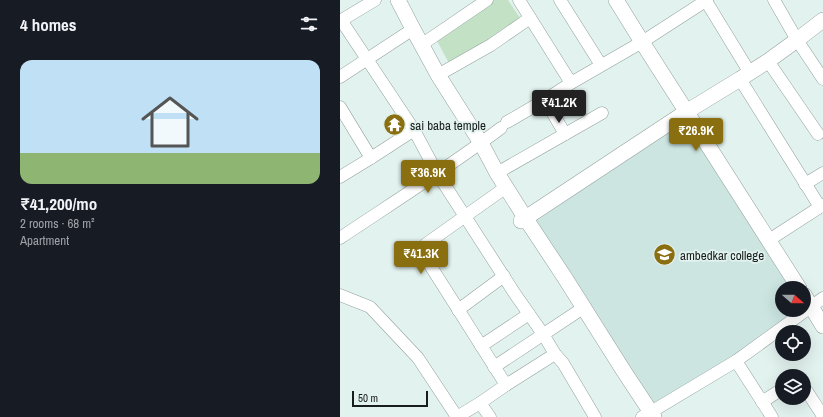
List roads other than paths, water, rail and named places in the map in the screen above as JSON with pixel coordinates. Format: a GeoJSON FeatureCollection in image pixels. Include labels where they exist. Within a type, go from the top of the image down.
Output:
{"type":"FeatureCollection","features":[{"type":"Feature","properties":{"kind":"street"},"geometry":{"type":"LineString","coordinates":[[375,0],[340,20],[368,59],[414,130],[437,174],[555,354],[563,363],[595,417]]}},
{"type":"Feature","properties":{"kind":"street"},"geometry":{"type":"LineString","coordinates":[[390,0],[430,74],[497,173],[577,312],[647,416]]}},
{"type":"Feature","properties":{"kind":"street"},"geometry":{"type":"LineString","coordinates":[[398,0],[421,45],[502,190],[565,278],[623,370],[647,416]]}},
{"type":"Feature","properties":{"kind":"street"},"geometry":{"type":"LineString","coordinates":[[421,45],[487,0]]}},
{"type":"Feature","properties":{"kind":"street"},"geometry":{"type":"LineString","coordinates":[[560,0],[601,66]]}},
{"type":"Feature","properties":{"kind":"street"},"geometry":{"type":"LineString","coordinates":[[616,0],[686,112],[795,281]]}},
{"type":"Feature","properties":{"kind":"street"},"geometry":{"type":"LineString","coordinates":[[774,0],[797,40],[823,79]]}},
{"type":"Feature","properties":{"kind":"street"},"geometry":{"type":"LineString","coordinates":[[340,238],[437,174],[504,125],[707,1],[745,76],[788,154],[806,184],[822,206],[769,240]]}},
{"type":"Feature","properties":{"kind":"street"},"geometry":{"type":"LineString","coordinates":[[524,2],[530,18],[571,83]]}},
{"type":"Feature","properties":{"kind":"street"},"geometry":{"type":"LineString","coordinates":[[438,75],[491,44],[530,18]]}},
{"type":"Feature","properties":{"kind":"street"},"geometry":{"type":"LineString","coordinates":[[524,220],[686,112],[768,61],[823,20]]}},
{"type":"Feature","properties":{"kind":"street"},"geometry":{"type":"LineString","coordinates":[[340,77],[407,33]]}},
{"type":"Feature","properties":{"kind":"street"},"geometry":{"type":"LineString","coordinates":[[768,61],[818,134]]}},
{"type":"Feature","properties":{"kind":"street"},"geometry":{"type":"LineString","coordinates":[[545,100],[565,134]]}},
{"type":"Feature","properties":{"kind":"street"},"geometry":{"type":"LineString","coordinates":[[340,107],[371,158]]}},
{"type":"Feature","properties":{"kind":"street"},"geometry":{"type":"LineString","coordinates":[[497,173],[602,113]]}},
{"type":"Feature","properties":{"kind":"street"},"geometry":{"type":"LineString","coordinates":[[340,177],[414,130]]}},
{"type":"Feature","properties":{"kind":"street"},"geometry":{"type":"LineString","coordinates":[[806,184],[823,173]]}},
{"type":"Feature","properties":{"kind":"street"},"geometry":{"type":"LineString","coordinates":[[502,190],[426,244],[423,254],[506,385]]}},
{"type":"Feature","properties":{"kind":"street"},"geometry":{"type":"LineString","coordinates":[[458,310],[504,276]]}},
{"type":"Feature","properties":{"kind":"street"},"geometry":{"type":"LineString","coordinates":[[340,295],[370,307],[418,358],[457,417],[555,354]]}},
{"type":"Feature","properties":{"kind":"street"},"geometry":{"type":"LineString","coordinates":[[647,416],[736,361],[813,300],[823,326]]}},
{"type":"Feature","properties":{"kind":"street"},"geometry":{"type":"LineString","coordinates":[[494,367],[577,312]]}},
{"type":"Feature","properties":{"kind":"street"},"geometry":{"type":"LineString","coordinates":[[481,346],[529,314]]}},
{"type":"Feature","properties":{"kind":"street"},"geometry":{"type":"LineString","coordinates":[[736,361],[772,417]]}},
{"type":"Feature","properties":{"kind":"street"},"geometry":{"type":"LineString","coordinates":[[762,402],[775,394]]}},
{"type":"Feature","properties":{"kind":"street"},"geometry":{"type":"LineString","coordinates":[[811,398],[823,416]]}},
{"type":"Feature","properties":{"kind":"street"},"geometry":{"type":"LineString","coordinates":[[480,403],[490,417]]}},
{"type":"Feature","properties":{"kind":"place","name":"sai baba temple"},"geometry":{"type":"Point","coordinates":[395,125]}},
{"type":"Feature","properties":{"kind":"place","name":"ambedkar college"},"geometry":{"type":"Point","coordinates":[665,255]}}]}
